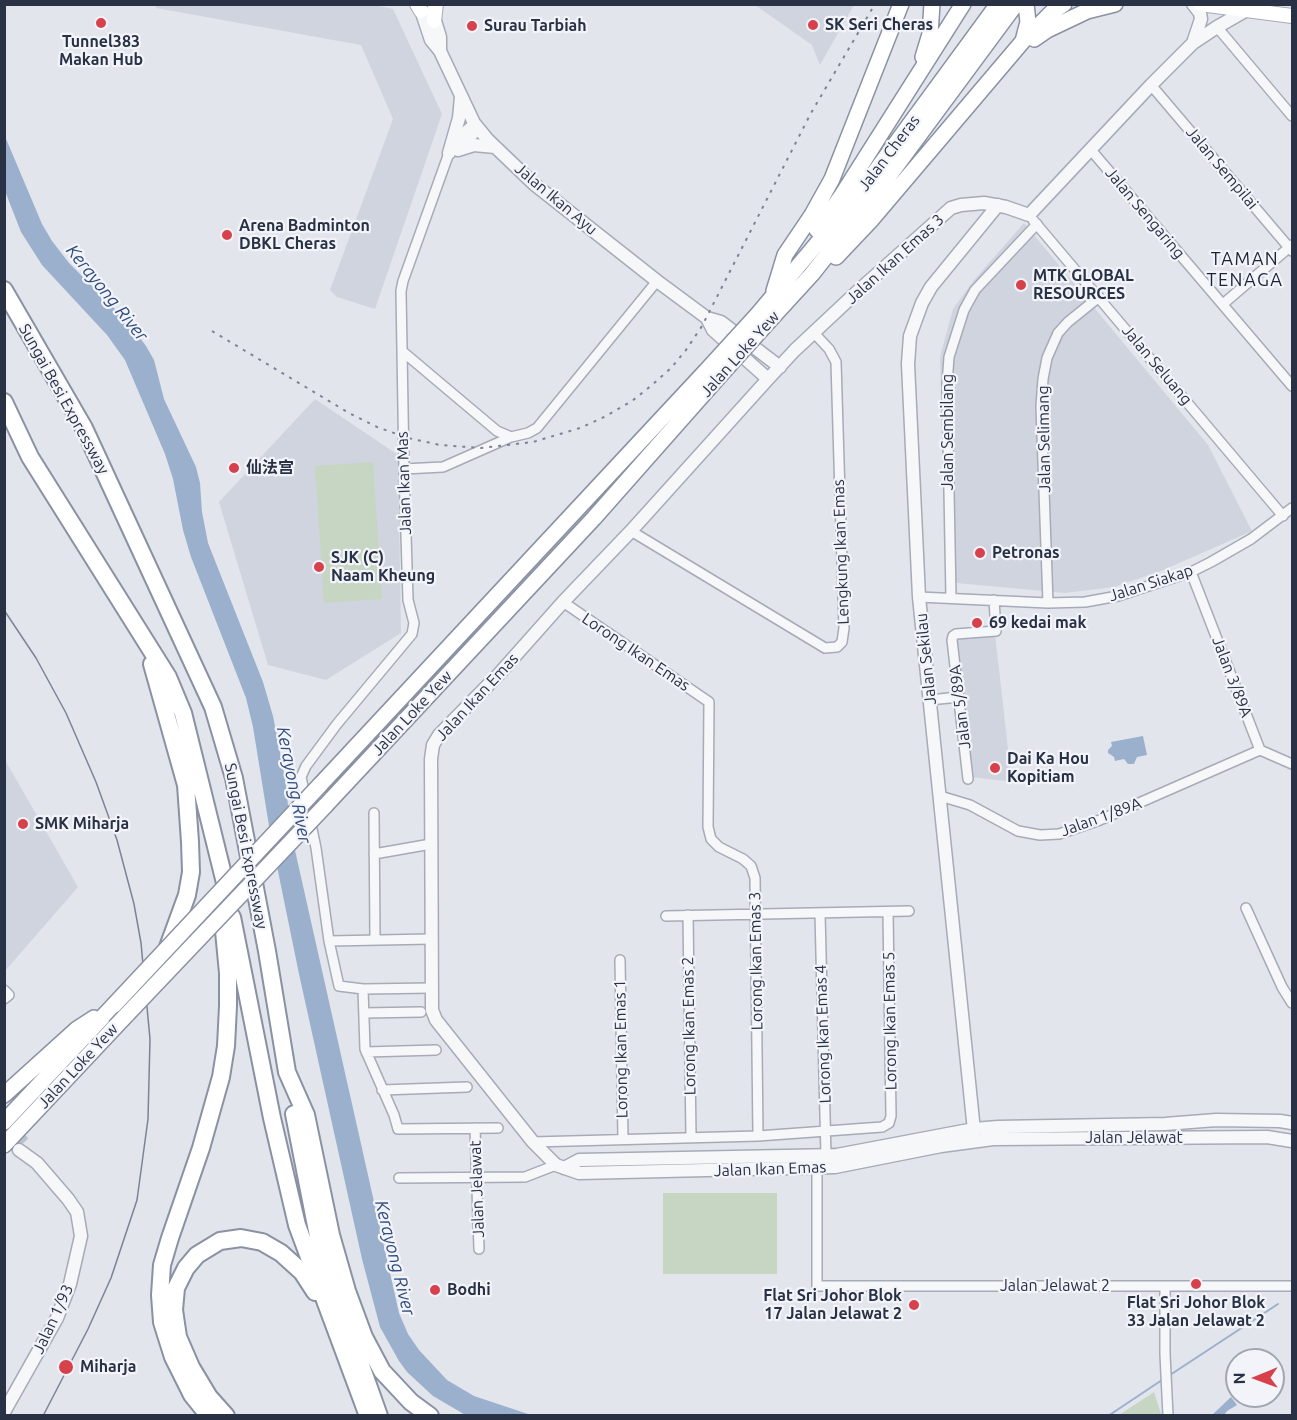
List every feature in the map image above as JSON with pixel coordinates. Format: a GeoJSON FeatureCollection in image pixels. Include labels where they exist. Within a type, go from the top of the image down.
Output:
{"type":"FeatureCollection","features":[{"type":"Feature","properties":{"kind":"highway"},"geometry":{"type":"LineString","coordinates":[[773,297],[785,255],[812,215],[832,179],[901,4]]}},
{"type":"Feature","properties":{"kind":"highway"},"geometry":{"type":"LineString","coordinates":[[915,80],[930,34],[932,4]]}},
{"type":"Feature","properties":{"kind":"highway"},"geometry":{"type":"LineString","coordinates":[[773,297],[795,260],[842,195],[963,4]]}},
{"type":"Feature","properties":{"kind":"highway","name":"Jalan Cheras"},"geometry":{"type":"LineString","coordinates":[[773,297],[861,191],[999,11],[1016,4]]}},
{"type":"Feature","properties":{"kind":"highway"},"geometry":{"type":"LineString","coordinates":[[1023,41],[1028,22],[1026,4]]}},
{"type":"Feature","properties":{"kind":"highway"},"geometry":{"type":"LineString","coordinates":[[812,274],[832,261],[872,219],[1009,56],[1052,12],[1064,4]]}},
{"type":"Feature","properties":{"kind":"highway"},"geometry":{"type":"LineString","coordinates":[[1009,56],[1047,30],[1087,11],[1115,4]]}},
{"type":"Feature","properties":{"kind":"highway","name":"Jalan Cheras"},"geometry":{"type":"LineString","coordinates":[[812,274],[879,188],[999,11]]}},
{"type":"Feature","properties":{"kind":"highway","name":"Jalan Loke Yew"},"geometry":{"type":"LineString","coordinates":[[4,1122],[320,785],[764,318],[812,274]]}},
{"type":"Feature","properties":{"kind":"highway","name":"Sungai Besi Expressway"},"geometry":{"type":"LineString","coordinates":[[4,290],[84,428],[213,707],[234,778],[287,1072],[306,1115],[332,1235],[347,1291],[364,1337],[382,1371],[411,1402],[430,1416]]}},
{"type":"Feature","properties":{"kind":"highway","name":"Jalan Loke Yew"},"geometry":{"type":"LineString","coordinates":[[764,318],[773,297]]}},
{"type":"Feature","properties":{"kind":"highway","name":"Jalan Loke Yew"},"geometry":{"type":"LineString","coordinates":[[17,1147],[115,1027],[594,518],[710,376]]}},
{"type":"Feature","properties":{"kind":"highway","name":"Sungai Besi Expressway"},"geometry":{"type":"LineString","coordinates":[[4,402],[30,457],[168,677],[183,713],[229,899],[225,931],[228,1006],[226,1046],[221,1077],[197,1160],[162,1265],[160,1295],[162,1322],[173,1357],[192,1395],[209,1416]]}},
{"type":"Feature","properties":{"kind":"highway"},"geometry":{"type":"LineString","coordinates":[[145,640],[186,785],[191,872],[187,895],[168,948]]}},
{"type":"Feature","properties":{"kind":"highway"},"geometry":{"type":"LineString","coordinates":[[229,899],[272,1118],[297,1225],[328,1312],[367,1399],[380,1416]]}},
{"type":"Feature","properties":{"kind":"highway"},"geometry":{"type":"LineString","coordinates":[[4,1095],[77,1029],[114,1005]]}},
{"type":"Feature","properties":{"kind":"highway"},"geometry":{"type":"LineString","coordinates":[[287,1072],[318,1236],[367,1399],[368,1416]]}},
{"type":"Feature","properties":{"kind":"highway"},"geometry":{"type":"LineString","coordinates":[[226,1416],[209,1397],[191,1367],[178,1337],[174,1311],[176,1288],[186,1268],[197,1255],[220,1241],[242,1238],[262,1242],[281,1253],[302,1272],[328,1312]]}},
{"type":"Feature","properties":{"kind":"main road"},"geometry":{"type":"LineString","coordinates":[[434,21],[436,4]]}},
{"type":"Feature","properties":{"kind":"main road"},"geometry":{"type":"LineString","coordinates":[[1200,4],[1293,16]]}},
{"type":"Feature","properties":{"kind":"street"},"geometry":{"type":"LineString","coordinates":[[1193,4],[1200,13],[1201,19],[1193,43]]}},
{"type":"Feature","properties":{"kind":"street","name":"Jalan Ikan Ayu"},"geometry":{"type":"LineString","coordinates":[[422,6],[434,21],[440,37],[440,51]]}},
{"type":"Feature","properties":{"kind":"street","name":"Jalan Ikan Ayu"},"geometry":{"type":"LineString","coordinates":[[422,6],[431,40],[440,51],[477,126],[495,147],[534,184],[657,281],[707,318],[721,322],[780,367]]}},
{"type":"Feature","properties":{"kind":"street","name":"Jalan Sembilang"},"geometry":{"type":"LineString","coordinates":[[951,598],[947,384],[949,357],[964,310],[975,290],[1091,150],[1151,85],[1193,43],[1245,11]]}},
{"type":"Feature","properties":{"kind":"street"},"geometry":{"type":"LineString","coordinates":[[1217,27],[1293,116]]}},
{"type":"Feature","properties":{"kind":"street","name":"Jalan Sempilai"},"geometry":{"type":"LineString","coordinates":[[1151,85],[1291,248]]}},
{"type":"Feature","properties":{"kind":"street"},"geometry":{"type":"LineString","coordinates":[[461,96],[454,152],[474,145],[495,147]]}},
{"type":"Feature","properties":{"kind":"street","name":"Jalan Ikan Mas"},"geometry":{"type":"LineString","coordinates":[[363,989],[339,986],[329,941],[316,848],[301,777],[306,766],[337,724],[412,634],[414,623],[408,600],[404,469],[403,281],[446,166],[462,134],[477,126]]}},
{"type":"Feature","properties":{"kind":"street","name":"Jalan Sengaring"},"geometry":{"type":"LineString","coordinates":[[1091,150],[1293,386]]}},
{"type":"Feature","properties":{"kind":"street","name":"Jalan Ikan Emas 3"},"geometry":{"type":"LineString","coordinates":[[768,380],[795,350],[951,208],[970,203],[998,205],[1033,220]]}},
{"type":"Feature","properties":{"kind":"street","name":"Jalan Sekilau"},"geometry":{"type":"LineString","coordinates":[[975,1134],[920,597],[908,364],[910,336],[931,287],[998,205]]}},
{"type":"Feature","properties":{"kind":"street","name":"Jalan Seluang"},"geometry":{"type":"LineString","coordinates":[[1033,220],[1283,516]]}},
{"type":"Feature","properties":{"kind":"street"},"geometry":{"type":"LineString","coordinates":[[1223,304],[1291,248]]}},
{"type":"Feature","properties":{"kind":"street"},"geometry":{"type":"LineString","coordinates":[[404,469],[443,467],[537,428],[657,281]]}},
{"type":"Feature","properties":{"kind":"street","name":"Jalan Selimang"},"geometry":{"type":"LineString","coordinates":[[1048,603],[1041,406],[1043,379],[1047,358],[1058,333],[1099,297]]}},
{"type":"Feature","properties":{"kind":"street","name":"Jalan Ikan Ayu"},"geometry":{"type":"LineString","coordinates":[[707,318],[713,330],[768,380]]}},
{"type":"Feature","properties":{"kind":"street","name":"Lengkung Ikan Emas"},"geometry":{"type":"LineString","coordinates":[[631,531],[825,648],[837,646],[842,642],[844,628],[836,362],[829,349],[814,333]]}},
{"type":"Feature","properties":{"kind":"street"},"geometry":{"type":"LineString","coordinates":[[764,354],[776,356],[795,350]]}},
{"type":"Feature","properties":{"kind":"street"},"geometry":{"type":"LineString","coordinates":[[402,351],[497,431],[511,437]]}},
{"type":"Feature","properties":{"kind":"street"},"geometry":{"type":"LineString","coordinates":[[747,402],[753,386],[754,365]]}},
{"type":"Feature","properties":{"kind":"street","name":"Jalan Ikan Emas"},"geometry":{"type":"LineString","coordinates":[[768,380],[563,602],[500,674],[439,735],[433,746],[431,759],[432,1010],[436,1020],[533,1142],[560,1166],[579,1173],[817,1169],[835,1167],[975,1134]]}},
{"type":"Feature","properties":{"kind":"street","name":"Jalan Siakap"},"geometry":{"type":"LineString","coordinates":[[920,597],[1048,603],[1085,602],[1118,596],[1191,572],[1241,545],[1293,508]]}},
{"type":"Feature","properties":{"kind":"street","name":"Jalan 3/89A"},"geometry":{"type":"LineString","coordinates":[[1191,572],[1260,750]]}},
{"type":"Feature","properties":{"kind":"street","name":"Jalan 5/89A"},"geometry":{"type":"LineString","coordinates":[[968,779],[952,640],[953,636],[996,631],[994,600]]}},
{"type":"Feature","properties":{"kind":"street","name":"Lorong Ikan Emas"},"geometry":{"type":"LineString","coordinates":[[563,602],[709,702]]}},
{"type":"Feature","properties":{"kind":"street"},"geometry":{"type":"LineString","coordinates":[[929,700],[959,697]]}},
{"type":"Feature","properties":{"kind":"street","name":"Lorong Ikan Emas 3"},"geometry":{"type":"LineString","coordinates":[[709,702],[708,827],[711,839],[719,848],[743,859],[751,866],[755,878],[758,1136]]}},
{"type":"Feature","properties":{"kind":"street"},"geometry":{"type":"LineString","coordinates":[[1260,750],[1293,764]]}},
{"type":"Feature","properties":{"kind":"street","name":"Jalan 1/89A"},"geometry":{"type":"LineString","coordinates":[[940,796],[970,805],[1018,831],[1040,835],[1059,834],[1100,820],[1260,750]]}},
{"type":"Feature","properties":{"kind":"street"},"geometry":{"type":"LineString","coordinates":[[374,813],[375,940]]}},
{"type":"Feature","properties":{"kind":"street"},"geometry":{"type":"LineString","coordinates":[[374,854],[431,844]]}},
{"type":"Feature","properties":{"kind":"street"},"geometry":{"type":"LineString","coordinates":[[1246,908],[1282,987],[1293,1003]]}},
{"type":"Feature","properties":{"kind":"street"},"geometry":{"type":"LineString","coordinates":[[666,916],[909,911]]}},
{"type":"Feature","properties":{"kind":"street","name":"Lorong Ikan Emas 5"},"geometry":{"type":"LineString","coordinates":[[826,1132],[882,1127],[889,1123],[891,1116],[888,912]]}},
{"type":"Feature","properties":{"kind":"street","name":"Lorong Ikan Emas 4"},"geometry":{"type":"LineString","coordinates":[[820,913],[826,1156]]}},
{"type":"Feature","properties":{"kind":"street","name":"Lorong Ikan Emas 2"},"geometry":{"type":"LineString","coordinates":[[688,915],[691,1137]]}},
{"type":"Feature","properties":{"kind":"street"},"geometry":{"type":"LineString","coordinates":[[329,941],[431,939]]}},
{"type":"Feature","properties":{"kind":"street","name":"Lorong Ikan Emas 1"},"geometry":{"type":"LineString","coordinates":[[620,960],[623,1139]]}},
{"type":"Feature","properties":{"kind":"street"},"geometry":{"type":"LineString","coordinates":[[432,988],[363,989],[366,1052],[398,1129],[498,1128]]}},
{"type":"Feature","properties":{"kind":"street"},"geometry":{"type":"LineString","coordinates":[[364,1013],[421,1012]]}},
{"type":"Feature","properties":{"kind":"street"},"geometry":{"type":"LineString","coordinates":[[366,1052],[436,1050]]}},
{"type":"Feature","properties":{"kind":"street"},"geometry":{"type":"LineString","coordinates":[[382,1090],[467,1087]]}},
{"type":"Feature","properties":{"kind":"street","name":"Jalan Jelawat"},"geometry":{"type":"LineString","coordinates":[[975,1134],[1216,1120],[1286,1122]]}},
{"type":"Feature","properties":{"kind":"street"},"geometry":{"type":"LineString","coordinates":[[1286,1122],[1293,1129]]}},
{"type":"Feature","properties":{"kind":"street","name":"Jalan Jelawat"},"geometry":{"type":"LineString","coordinates":[[475,1128],[479,1249]]}},
{"type":"Feature","properties":{"kind":"street"},"geometry":{"type":"LineString","coordinates":[[533,1142],[826,1132]]}},
{"type":"Feature","properties":{"kind":"street","name":"Jalan Ikan Emas"},"geometry":{"type":"LineString","coordinates":[[560,1166],[579,1160],[826,1156],[975,1134]]}},
{"type":"Feature","properties":{"kind":"street","name":"Jalan Jelawat"},"geometry":{"type":"LineString","coordinates":[[975,1134],[1267,1137],[1293,1141]]}},
{"type":"Feature","properties":{"kind":"street","name":"Jalan 1/93"},"geometry":{"type":"LineString","coordinates":[[4,1412],[57,1318],[70,1284],[81,1236],[77,1212],[38,1163],[17,1147]]}},
{"type":"Feature","properties":{"kind":"street"},"geometry":{"type":"LineString","coordinates":[[817,1169],[826,1156]]}},
{"type":"Feature","properties":{"kind":"street"},"geometry":{"type":"LineString","coordinates":[[399,1178],[525,1177],[560,1166]]}},
{"type":"Feature","properties":{"kind":"street","name":"Jalan Jelawat 2"},"geometry":{"type":"LineString","coordinates":[[817,1169],[817,1286],[1293,1286]]}},
{"type":"Feature","properties":{"kind":"street"},"geometry":{"type":"LineString","coordinates":[[1165,1286],[1164,1354],[1168,1416]]}},
{"type":"Feature","properties":{"kind":"shaded area"},"geometry":{"type":"Polygon","coordinates":[[[157,4],[370,4],[393,9],[442,114],[375,309],[337,297],[330,290],[393,119],[361,45],[156,8],[157,4]]]}},
{"type":"Feature","properties":{"kind":"shaded area","name":"SK Seri Cheras"},"geometry":{"type":"Polygon","coordinates":[[[854,4],[820,65],[812,45],[755,5],[854,4]]]}},
{"type":"Feature","properties":{"kind":"shaded area"},"geometry":{"type":"Polygon","coordinates":[[[1024,223],[1208,445],[1252,531],[1161,571],[1114,587],[1065,593],[946,582],[940,357],[953,309],[974,280],[1024,223]]]}},
{"type":"Feature","properties":{"kind":"shaded area","name":"SJK (C) Naam Kheung"},"geometry":{"type":"Polygon","coordinates":[[[315,399],[398,455],[401,633],[326,680],[268,665],[219,502],[315,399]]]}},
{"type":"Feature","properties":{"kind":"shaded area"},"geometry":{"type":"Polygon","coordinates":[[[995,634],[1011,775],[1005,781],[970,777],[956,639],[995,634]]]}},
{"type":"Feature","properties":{"kind":"shaded area","name":"SMK Miharja"},"geometry":{"type":"Polygon","coordinates":[[[5,760],[78,887],[4,971],[5,760]]]}},
{"type":"Feature","properties":{"kind":"green space"},"geometry":{"type":"Polygon","coordinates":[[[373,462],[382,599],[324,603],[315,466],[373,462]]]}},
{"type":"Feature","properties":{"kind":"green space"},"geometry":{"type":"Polygon","coordinates":[[[663,1193],[777,1193],[777,1274],[663,1274],[663,1193]]]}},
{"type":"Feature","properties":{"kind":"green space"},"geometry":{"type":"Polygon","coordinates":[[[1154,1392],[1161,1414],[1158,1416],[1119,1415],[1154,1392]]]}},
{"type":"Feature","properties":{"kind":"water"},"geometry":{"type":"Polygon","coordinates":[[[4,134],[42,224],[52,241],[69,263],[127,321],[146,346],[154,360],[164,399],[196,467],[208,543],[263,682],[273,716],[286,784],[290,828],[399,1313],[408,1334],[419,1350],[447,1380],[474,1396],[531,1415],[467,1416],[433,1396],[407,1372],[380,1327],[362,1259],[299,974],[246,698],[191,557],[165,454],[125,360],[107,335],[42,265],[21,232],[5,191],[4,134]]]}},
{"type":"Feature","properties":{"kind":"water"},"geometry":{"type":"Polygon","coordinates":[[[1143,736],[1147,755],[1137,757],[1134,764],[1128,764],[1124,759],[1115,761],[1114,757],[1108,753],[1112,746],[1111,742],[1143,736]]]}},
{"type":"Feature","properties":{"kind":"water"},"geometry":{"type":"Polygon","coordinates":[[[1225,1403],[1225,1408],[1232,1408],[1224,1415],[1212,1415],[1225,1403]]]}},
{"type":"Feature","properties":{"kind":"waterway"},"geometry":{"type":"LineString","coordinates":[[1170,1375],[1278,1304]]}},
{"type":"Feature","properties":{"kind":"waterway"},"geometry":{"type":"LineString","coordinates":[[1108,1416],[1162,1380]]}},
{"type":"Feature","properties":{"kind":"tunnel"},"geometry":{"type":"LineString","coordinates":[[4,1120],[27,1146]]}},
{"type":"Feature","properties":{"kind":"tram line"},"geometry":{"type":"LineString","coordinates":[[4,610],[36,658],[66,713],[96,782],[117,840],[134,904],[141,943],[150,1039],[148,1119],[137,1200],[111,1278],[88,1329],[43,1416]]}},
{"type":"Feature","properties":{"kind":"railway"},"geometry":{"type":"LineString","coordinates":[[212,331],[349,413],[377,427],[408,438],[440,445],[481,448],[533,442],[580,428],[604,417],[632,401],[671,368],[702,326],[811,113],[875,4]]}},
{"type":"Feature","properties":{"kind":"place","name":"Tunnel383 Makan Hub"},"geometry":{"type":"Point","coordinates":[101,23]}},
{"type":"Feature","properties":{"kind":"place","name":"SK Seri Cheras"},"geometry":{"type":"Point","coordinates":[813,25]}},
{"type":"Feature","properties":{"kind":"place","name":"Surau Tarbiah"},"geometry":{"type":"Point","coordinates":[472,26]}},
{"type":"Feature","properties":{"kind":"place","name":"Arena Badminton DBKL Cheras"},"geometry":{"type":"Point","coordinates":[227,235]}},
{"type":"Feature","properties":{"kind":"place","name":"MTK GLOBAL RESOURCES"},"geometry":{"type":"Point","coordinates":[1021,285]}},
{"type":"Feature","properties":{"kind":"place","name":"仙法宫"},"geometry":{"type":"Point","coordinates":[234,468]}},
{"type":"Feature","properties":{"kind":"place","name":"Petronas"},"geometry":{"type":"Point","coordinates":[980,553]}},
{"type":"Feature","properties":{"kind":"place","name":"SJK (C) Naam Kheung"},"geometry":{"type":"Point","coordinates":[319,567]}},
{"type":"Feature","properties":{"kind":"place","name":"69 kedai mak"},"geometry":{"type":"Point","coordinates":[977,623]}},
{"type":"Feature","properties":{"kind":"place","name":"Dai Ka Hou Kopitiam"},"geometry":{"type":"Point","coordinates":[995,768]}},
{"type":"Feature","properties":{"kind":"place","name":"SMK Miharja"},"geometry":{"type":"Point","coordinates":[23,824]}},
{"type":"Feature","properties":{"kind":"place","name":"Flat Sri Johor Blok 33 Jalan Jelawat 2"},"geometry":{"type":"Point","coordinates":[1196,1284]}},
{"type":"Feature","properties":{"kind":"place","name":"Bodhi"},"geometry":{"type":"Point","coordinates":[435,1290]}},
{"type":"Feature","properties":{"kind":"place","name":"Flat Sri Johor Blok 17 Jalan Jelawat 2"},"geometry":{"type":"Point","coordinates":[914,1305]}},
{"type":"Feature","properties":{"kind":"place","name":"Miharja"},"geometry":{"type":"Point","coordinates":[66,1367]}},
{"type":"Feature","properties":{"kind":"district","name":"TAMAN TENAGA"},"geometry":{"type":"Point","coordinates":[1245,269]}},
{"type":"Feature","properties":{"kind":"water label","name":"Kerayong River"},"geometry":{"type":"Point","coordinates":[107,293]}},
{"type":"Feature","properties":{"kind":"water label","name":"Kerayong River"},"geometry":{"type":"Point","coordinates":[294,785]}},
{"type":"Feature","properties":{"kind":"water label","name":"Kerayong River"},"geometry":{"type":"Point","coordinates":[395,1258]}}]}
